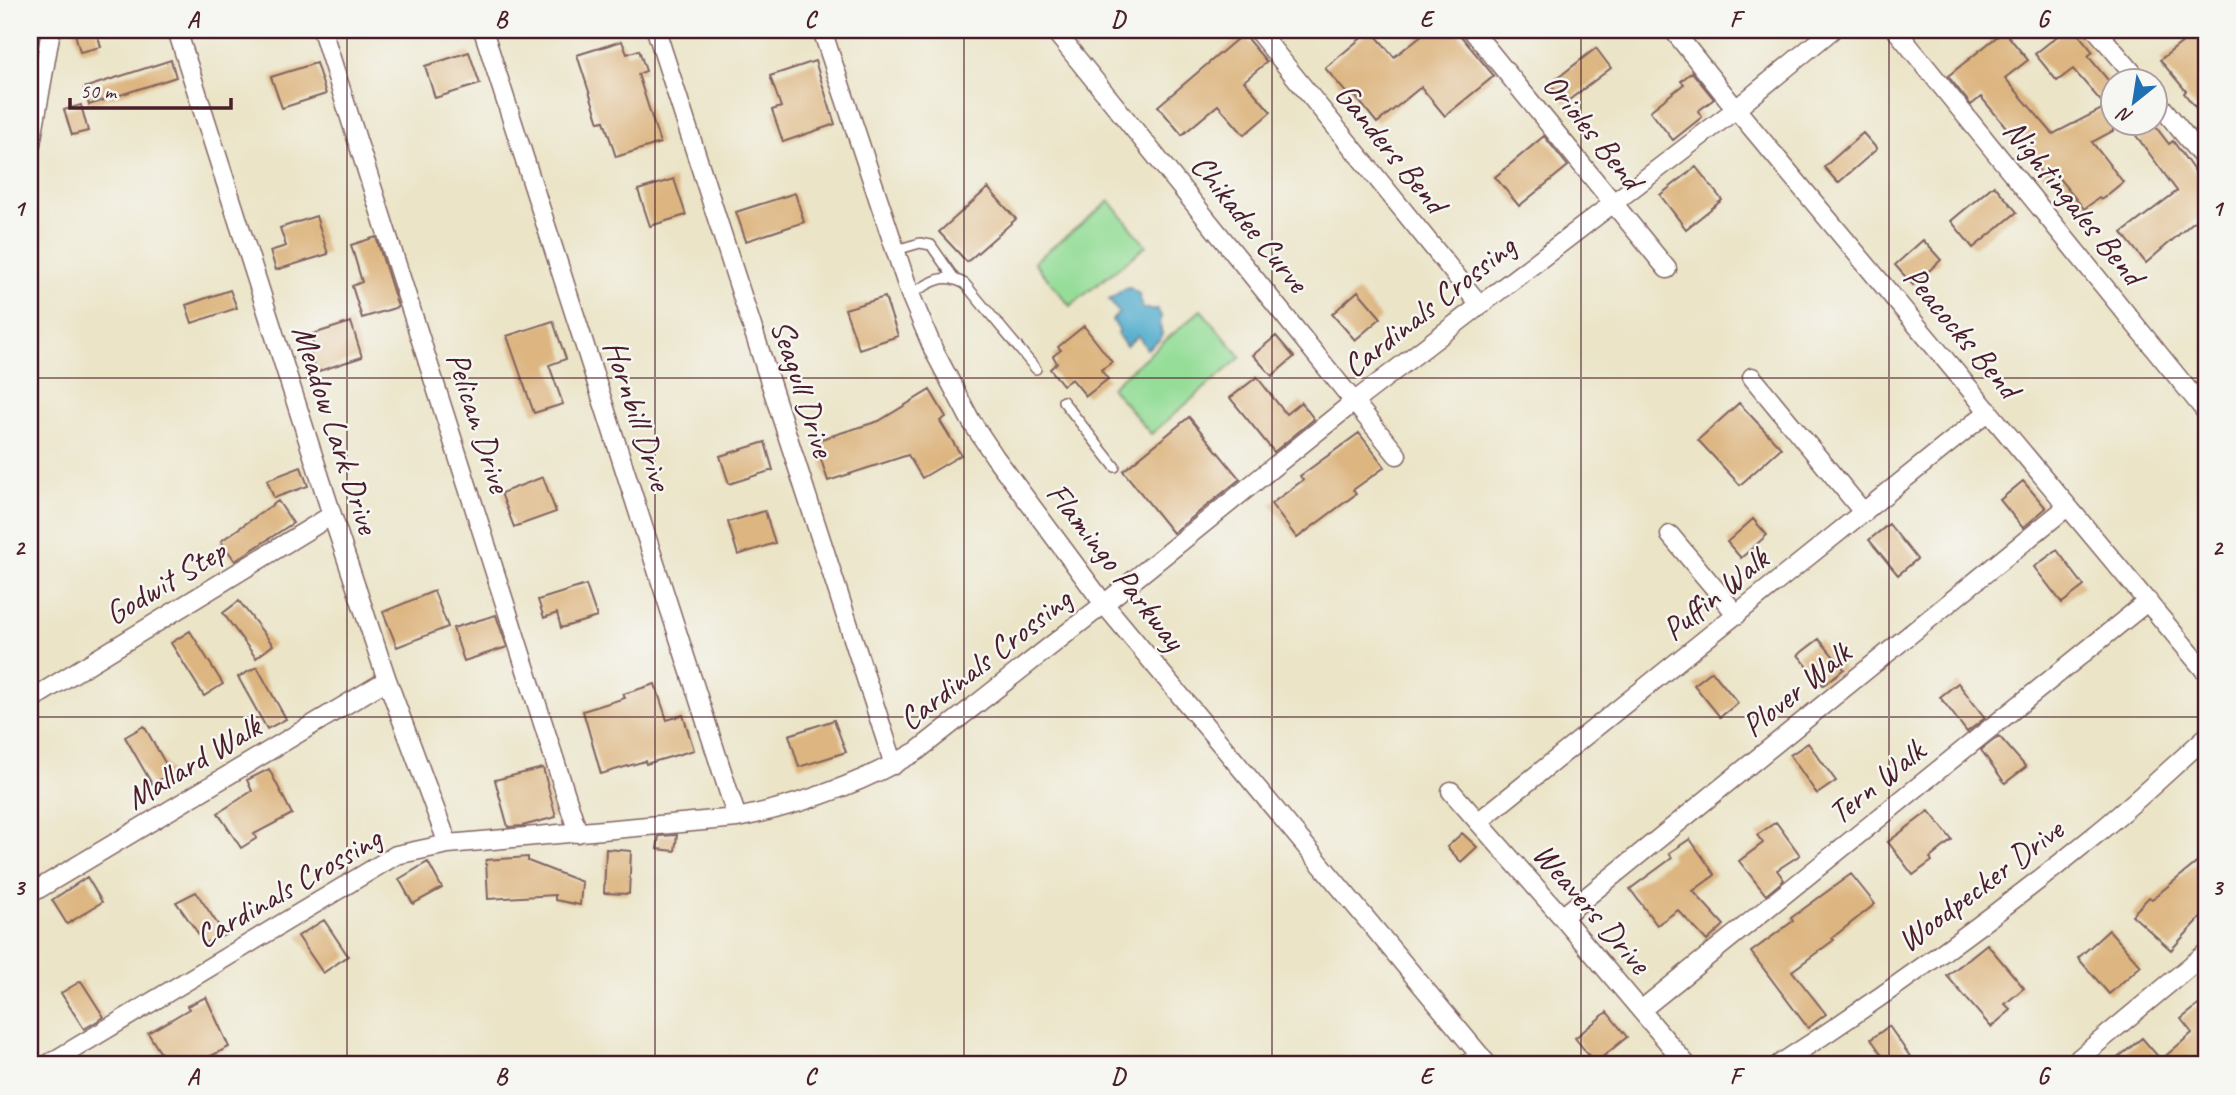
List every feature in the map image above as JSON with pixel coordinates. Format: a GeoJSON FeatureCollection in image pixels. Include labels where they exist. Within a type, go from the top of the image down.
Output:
{"type":"FeatureCollection","features":[{"type":"Feature","properties":{"kind":"street"},"geometry":{"type":"LineString","coordinates":[[30,150],[51,30]]}},
{"type":"Feature","properties":{"kind":"street","name":"Meadow Lark Drive"},"geometry":{"type":"LineString","coordinates":[[177,30],[332,516],[387,680],[448,844]]}},
{"type":"Feature","properties":{"kind":"street","name":"Pelican Drive"},"geometry":{"type":"LineString","coordinates":[[322,30],[578,833]]}},
{"type":"Feature","properties":{"kind":"street","name":"Hornbill Drive"},"geometry":{"type":"LineString","coordinates":[[483,30],[737,818]]}},
{"type":"Feature","properties":{"kind":"street","name":"Seagull Drive"},"geometry":{"type":"LineString","coordinates":[[656,30],[894,765]]}},
{"type":"Feature","properties":{"kind":"street","name":"Flamingo Parkway"},"geometry":{"type":"LineString","coordinates":[[822,30],[910,294],[934,351],[971,422],[1104,604],[1478,1062]]}},
{"type":"Feature","properties":{"kind":"street","name":"Chikadee Curve"},"geometry":{"type":"LineString","coordinates":[[1054,30],[1397,455]]}},
{"type":"Feature","properties":{"kind":"street","name":"Ganders Bend"},"geometry":{"type":"LineString","coordinates":[[1257,30],[1479,304]]}},
{"type":"Feature","properties":{"kind":"street","name":"Orioles Bend"},"geometry":{"type":"LineString","coordinates":[[1472,30],[1667,270]]}},
{"type":"Feature","properties":{"kind":"street","name":"Peacocks Bend"},"geometry":{"type":"LineString","coordinates":[[1673,30],[1735,109],[2206,672]]}},
{"type":"Feature","properties":{"kind":"street","name":"Cardinals Crossing"},"geometry":{"type":"LineString","coordinates":[[47,1065],[396,855],[448,844],[737,818],[780,809],[816,797],[894,765],[917,751],[1355,401],[1735,109],[1832,30]]}},
{"type":"Feature","properties":{"kind":"street","name":"Nightingales Bend"},"geometry":{"type":"LineString","coordinates":[[1896,30],[2206,412]]}},
{"type":"Feature","properties":{"kind":"street"},"geometry":{"type":"LineString","coordinates":[[2096,30],[2127,66]]}},
{"type":"Feature","properties":{"kind":"street"},"geometry":{"type":"LineString","coordinates":[[2170,118],[2206,160]]}},
{"type":"Feature","properties":{"kind":"street"},"geometry":{"type":"LineString","coordinates":[[1752,377],[1864,513]]}},
{"type":"Feature","properties":{"kind":"street","name":"Puffin Walk"},"geometry":{"type":"LineString","coordinates":[[1478,822],[1989,411]]}},
{"type":"Feature","properties":{"kind":"street","name":"Plover Walk"},"geometry":{"type":"LineString","coordinates":[[1562,917],[2067,508]]}},
{"type":"Feature","properties":{"kind":"street","name":"Godwit Step"},"geometry":{"type":"LineString","coordinates":[[30,700],[332,516]]}},
{"type":"Feature","properties":{"kind":"street"},"geometry":{"type":"LineString","coordinates":[[1670,535],[1737,615]]}},
{"type":"Feature","properties":{"kind":"street","name":"Tern Walk"},"geometry":{"type":"LineString","coordinates":[[1641,1010],[2148,601]]}},
{"type":"Feature","properties":{"kind":"street","name":"Mallard Walk"},"geometry":{"type":"LineString","coordinates":[[30,894],[387,680]]}},
{"type":"Feature","properties":{"kind":"street","name":"Woodpecker Drive"},"geometry":{"type":"LineString","coordinates":[[1778,1065],[1865,1009],[2051,869],[2095,835],[2206,737]]}},
{"type":"Feature","properties":{"kind":"street","name":"Weavers Drive"},"geometry":{"type":"LineString","coordinates":[[1451,791],[1687,1065]]}},
{"type":"Feature","properties":{"kind":"street"},"geometry":{"type":"LineString","coordinates":[[2071,1065],[2206,953]]}},
{"type":"Feature","properties":{"kind":"lane"},"geometry":{"type":"LineString","coordinates":[[895,250],[920,243],[931,245],[954,278]]}},
{"type":"Feature","properties":{"kind":"lane"},"geometry":{"type":"LineString","coordinates":[[910,294],[942,277],[954,278],[965,284],[1036,369]]}},
{"type":"Feature","properties":{"kind":"lane"},"geometry":{"type":"LineString","coordinates":[[1063,401],[1115,467]]}},
{"type":"Feature","properties":{"kind":"green space"},"geometry":{"type":"Polygon","coordinates":[[[1110,201],[1146,246],[1070,306],[1034,262],[1110,201]]]}},
{"type":"Feature","properties":{"kind":"green space"},"geometry":{"type":"Polygon","coordinates":[[[1201,310],[1241,357],[1151,434],[1111,387],[1201,310]]]}},
{"type":"Feature","properties":{"kind":"water"},"geometry":{"type":"Polygon","coordinates":[[[1130,288],[1139,294],[1143,309],[1157,309],[1161,316],[1160,339],[1147,349],[1138,336],[1126,346],[1112,320],[1119,313],[1109,300],[1124,289],[1130,288]]]}},
{"type":"Feature","properties":{"kind":"building"},"geometry":{"type":"Polygon","coordinates":[[[74,30],[96,30],[101,47],[80,52],[74,30]]]}},
{"type":"Feature","properties":{"kind":"building"},"geometry":{"type":"Polygon","coordinates":[[[1371,30],[1394,57],[1428,30],[1456,30],[1494,76],[1445,116],[1421,87],[1377,123],[1352,92],[1348,95],[1325,68],[1371,30]]]}},
{"type":"Feature","properties":{"kind":"building"},"geometry":{"type":"Polygon","coordinates":[[[2065,30],[2075,30],[2093,52],[2088,56],[2100,70],[2100,100],[2073,69],[2057,81],[2035,54],[2065,30]]]}},
{"type":"Feature","properties":{"kind":"building"},"geometry":{"type":"Polygon","coordinates":[[[2198,30],[2206,30],[2206,98],[2195,107],[2170,72],[2170,66],[2165,66],[2160,60],[2198,30]]]}},
{"type":"Feature","properties":{"kind":"building"},"geometry":{"type":"Polygon","coordinates":[[[2004,31],[2028,60],[2005,78],[2053,134],[2100,110],[2100,136],[2103,136],[2092,142],[2123,182],[2101,200],[2099,198],[2084,209],[2052,170],[2044,177],[1981,97],[1971,105],[1948,76],[2004,31]]]}},
{"type":"Feature","properties":{"kind":"building"},"geometry":{"type":"Polygon","coordinates":[[[1243,34],[1267,62],[1244,81],[1271,112],[1244,135],[1218,105],[1182,135],[1158,106],[1243,34]]]}},
{"type":"Feature","properties":{"kind":"building"},"geometry":{"type":"Polygon","coordinates":[[[622,41],[627,54],[639,50],[646,71],[638,74],[660,143],[616,157],[604,121],[599,122],[577,55],[622,41]]]}},
{"type":"Feature","properties":{"kind":"building"},"geometry":{"type":"Polygon","coordinates":[[[1596,48],[1611,68],[1565,103],[1550,84],[1596,48]]]}},
{"type":"Feature","properties":{"kind":"building"},"geometry":{"type":"Polygon","coordinates":[[[469,52],[480,84],[435,98],[425,66],[469,52]]]}},
{"type":"Feature","properties":{"kind":"building"},"geometry":{"type":"Polygon","coordinates":[[[171,60],[176,77],[89,105],[84,88],[171,60]]]}},
{"type":"Feature","properties":{"kind":"building"},"geometry":{"type":"Polygon","coordinates":[[[815,61],[835,124],[783,142],[772,110],[781,107],[770,76],[815,61]]]}},
{"type":"Feature","properties":{"kind":"building"},"geometry":{"type":"Polygon","coordinates":[[[316,63],[326,94],[282,108],[271,77],[316,63]]]}},
{"type":"Feature","properties":{"kind":"building"},"geometry":{"type":"Polygon","coordinates":[[[1692,72],[1714,99],[1698,111],[1702,117],[1673,140],[1650,111],[1684,84],[1681,81],[1692,72]]]}},
{"type":"Feature","properties":{"kind":"building"},"geometry":{"type":"Polygon","coordinates":[[[81,105],[88,131],[72,135],[64,110],[81,105]]]}},
{"type":"Feature","properties":{"kind":"building"},"geometry":{"type":"Polygon","coordinates":[[[1863,133],[1877,149],[1838,183],[1824,167],[1863,133]]]}},
{"type":"Feature","properties":{"kind":"building"},"geometry":{"type":"Polygon","coordinates":[[[1544,136],[1568,166],[1519,206],[1495,177],[1544,136]]]}},
{"type":"Feature","properties":{"kind":"building"},"geometry":{"type":"Polygon","coordinates":[[[2136,136],[2163,136],[2169,144],[2173,141],[2197,175],[2201,171],[2206,172],[2206,211],[2146,263],[2122,233],[2177,191],[2136,136]]]}},
{"type":"Feature","properties":{"kind":"building"},"geometry":{"type":"Polygon","coordinates":[[[1696,167],[1722,200],[1686,229],[1660,195],[1696,167]]]}},
{"type":"Feature","properties":{"kind":"building"},"geometry":{"type":"Polygon","coordinates":[[[674,179],[686,215],[650,226],[638,190],[674,179]]]}},
{"type":"Feature","properties":{"kind":"building"},"geometry":{"type":"Polygon","coordinates":[[[1994,185],[2017,212],[1973,248],[1951,221],[1994,185]]]}},
{"type":"Feature","properties":{"kind":"building"},"geometry":{"type":"Polygon","coordinates":[[[988,188],[1016,219],[967,262],[939,232],[988,188]]]}},
{"type":"Feature","properties":{"kind":"building"},"geometry":{"type":"Polygon","coordinates":[[[795,193],[804,222],[746,241],[736,212],[795,193]]]}},
{"type":"Feature","properties":{"kind":"building"},"geometry":{"type":"Polygon","coordinates":[[[316,216],[328,254],[276,270],[270,251],[286,246],[280,228],[316,216]]]}},
{"type":"Feature","properties":{"kind":"building"},"geometry":{"type":"Polygon","coordinates":[[[376,237],[398,307],[362,318],[352,286],[362,282],[351,245],[376,237]]]}},
{"type":"Feature","properties":{"kind":"building"},"geometry":{"type":"Polygon","coordinates":[[[1923,240],[1941,260],[1913,285],[1895,265],[1923,240]]]}},
{"type":"Feature","properties":{"kind":"building"},"geometry":{"type":"Polygon","coordinates":[[[230,290],[237,308],[192,323],[186,305],[230,290]]]}},
{"type":"Feature","properties":{"kind":"building"},"geometry":{"type":"Polygon","coordinates":[[[1358,291],[1381,318],[1355,340],[1332,314],[1358,291]]]}},
{"type":"Feature","properties":{"kind":"building"},"geometry":{"type":"Polygon","coordinates":[[[885,297],[898,336],[859,349],[845,309],[885,297]]]}},
{"type":"Feature","properties":{"kind":"building"},"geometry":{"type":"Polygon","coordinates":[[[553,321],[566,359],[549,365],[563,404],[534,413],[507,336],[553,321]]]}},
{"type":"Feature","properties":{"kind":"building"},"geometry":{"type":"Polygon","coordinates":[[[351,322],[362,357],[316,372],[310,352],[315,350],[310,335],[351,322]]]}},
{"type":"Feature","properties":{"kind":"building"},"geometry":{"type":"Polygon","coordinates":[[[1084,326],[1112,362],[1101,370],[1108,379],[1086,396],[1072,379],[1063,385],[1050,369],[1057,363],[1053,356],[1061,350],[1058,347],[1084,326]]]}},
{"type":"Feature","properties":{"kind":"building"},"geometry":{"type":"Polygon","coordinates":[[[1276,336],[1294,357],[1272,376],[1253,355],[1276,336]]]}},
{"type":"Feature","properties":{"kind":"building"},"geometry":{"type":"Polygon","coordinates":[[[1257,377],[1286,414],[1301,402],[1314,419],[1274,452],[1230,398],[1257,377]]]}},
{"type":"Feature","properties":{"kind":"building"},"geometry":{"type":"Polygon","coordinates":[[[930,390],[946,417],[940,421],[961,455],[922,478],[908,455],[828,481],[815,441],[879,421],[930,390]]]}},
{"type":"Feature","properties":{"kind":"building"},"geometry":{"type":"Polygon","coordinates":[[[1739,403],[1781,448],[1740,485],[1698,440],[1739,403]]]}},
{"type":"Feature","properties":{"kind":"building"},"geometry":{"type":"Polygon","coordinates":[[[1189,417],[1240,479],[1173,533],[1123,471],[1189,417]]]}},
{"type":"Feature","properties":{"kind":"building"},"geometry":{"type":"Polygon","coordinates":[[[1359,433],[1385,467],[1353,490],[1356,494],[1297,538],[1271,504],[1303,480],[1300,476],[1359,433]]]}},
{"type":"Feature","properties":{"kind":"building"},"geometry":{"type":"Polygon","coordinates":[[[765,442],[773,470],[729,484],[720,456],[765,442]]]}},
{"type":"Feature","properties":{"kind":"building"},"geometry":{"type":"Polygon","coordinates":[[[301,467],[308,486],[274,498],[267,480],[301,467]]]}},
{"type":"Feature","properties":{"kind":"building"},"geometry":{"type":"Polygon","coordinates":[[[543,477],[556,512],[514,527],[501,493],[543,477]]]}},
{"type":"Feature","properties":{"kind":"building"},"geometry":{"type":"Polygon","coordinates":[[[2023,481],[2046,508],[2023,528],[2000,500],[2023,481]]]}},
{"type":"Feature","properties":{"kind":"building"},"geometry":{"type":"Polygon","coordinates":[[[278,501],[293,523],[235,561],[221,541],[278,501]]]}},
{"type":"Feature","properties":{"kind":"building"},"geometry":{"type":"Polygon","coordinates":[[[765,511],[775,543],[738,555],[728,522],[765,511]]]}},
{"type":"Feature","properties":{"kind":"building"},"geometry":{"type":"Polygon","coordinates":[[[1753,519],[1767,535],[1741,558],[1727,542],[1753,519]]]}},
{"type":"Feature","properties":{"kind":"building"},"geometry":{"type":"Polygon","coordinates":[[[1889,524],[1917,559],[1898,575],[1869,540],[1889,524]]]}},
{"type":"Feature","properties":{"kind":"building"},"geometry":{"type":"Polygon","coordinates":[[[2057,550],[2084,586],[2062,603],[2034,567],[2057,550]]]}},
{"type":"Feature","properties":{"kind":"building"},"geometry":{"type":"Polygon","coordinates":[[[586,585],[597,617],[561,628],[557,613],[544,618],[538,600],[586,585]]]}},
{"type":"Feature","properties":{"kind":"building"},"geometry":{"type":"Polygon","coordinates":[[[434,591],[448,627],[397,647],[383,612],[434,591]]]}},
{"type":"Feature","properties":{"kind":"building"},"geometry":{"type":"Polygon","coordinates":[[[239,601],[273,645],[256,658],[223,613],[239,601]]]}},
{"type":"Feature","properties":{"kind":"building"},"geometry":{"type":"Polygon","coordinates":[[[496,615],[507,647],[464,661],[453,628],[496,615]]]}},
{"type":"Feature","properties":{"kind":"building"},"geometry":{"type":"Polygon","coordinates":[[[190,631],[223,684],[204,696],[171,643],[190,631]]]}},
{"type":"Feature","properties":{"kind":"building"},"geometry":{"type":"Polygon","coordinates":[[[1819,639],[1844,669],[1823,685],[1798,655],[1819,639]]]}},
{"type":"Feature","properties":{"kind":"building"},"geometry":{"type":"Polygon","coordinates":[[[257,667],[286,719],[267,729],[238,677],[257,667]]]}},
{"type":"Feature","properties":{"kind":"building"},"geometry":{"type":"Polygon","coordinates":[[[1712,671],[1738,703],[1720,717],[1694,685],[1712,671]]]}},
{"type":"Feature","properties":{"kind":"building"},"geometry":{"type":"Polygon","coordinates":[[[1958,683],[1985,718],[1967,732],[1940,697],[1958,683]]]}},
{"type":"Feature","properties":{"kind":"building"},"geometry":{"type":"Polygon","coordinates":[[[655,684],[667,720],[683,715],[694,750],[601,774],[583,711],[625,698],[623,694],[655,684]]]}},
{"type":"Feature","properties":{"kind":"building"},"geometry":{"type":"Polygon","coordinates":[[[834,720],[846,752],[799,767],[789,735],[834,720]]]}},
{"type":"Feature","properties":{"kind":"building"},"geometry":{"type":"Polygon","coordinates":[[[144,726],[171,773],[152,784],[125,737],[144,726]]]}},
{"type":"Feature","properties":{"kind":"building"},"geometry":{"type":"Polygon","coordinates":[[[1999,736],[2026,767],[2005,783],[1981,750],[1999,736]]]}},
{"type":"Feature","properties":{"kind":"building"},"geometry":{"type":"Polygon","coordinates":[[[1808,743],[1836,781],[1817,794],[1790,755],[1808,743]]]}},
{"type":"Feature","properties":{"kind":"building"},"geometry":{"type":"Polygon","coordinates":[[[543,768],[556,817],[508,827],[495,780],[543,768]]]}},
{"type":"Feature","properties":{"kind":"building"},"geometry":{"type":"Polygon","coordinates":[[[269,769],[292,814],[254,834],[257,838],[241,848],[218,813],[252,791],[247,780],[269,769]]]}},
{"type":"Feature","properties":{"kind":"building"},"geometry":{"type":"Polygon","coordinates":[[[1929,811],[1952,840],[1930,858],[1932,861],[1913,875],[1888,842],[1929,811]]]}},
{"type":"Feature","properties":{"kind":"building"},"geometry":{"type":"Polygon","coordinates":[[[1776,822],[1800,855],[1777,870],[1784,880],[1766,895],[1739,861],[1763,843],[1757,835],[1776,822]]]}},
{"type":"Feature","properties":{"kind":"building"},"geometry":{"type":"Polygon","coordinates":[[[1462,833],[1477,847],[1461,862],[1447,847],[1462,833]]]}},
{"type":"Feature","properties":{"kind":"building"},"geometry":{"type":"Polygon","coordinates":[[[677,835],[675,851],[657,849],[659,836],[677,835]]]}},
{"type":"Feature","properties":{"kind":"building"},"geometry":{"type":"Polygon","coordinates":[[[1690,839],[1715,875],[1693,891],[1724,925],[1707,941],[1678,910],[1657,925],[1630,889],[1672,858],[1669,853],[1690,839]]]}},
{"type":"Feature","properties":{"kind":"building"},"geometry":{"type":"Polygon","coordinates":[[[606,849],[631,851],[629,894],[604,893],[606,849]]]}},
{"type":"Feature","properties":{"kind":"building"},"geometry":{"type":"Polygon","coordinates":[[[528,857],[528,861],[582,882],[580,905],[555,900],[555,895],[488,899],[486,860],[528,857]]]}},
{"type":"Feature","properties":{"kind":"building"},"geometry":{"type":"Polygon","coordinates":[[[2199,861],[2206,869],[2206,912],[2171,950],[2132,915],[2149,897],[2152,899],[2199,861]]]}},
{"type":"Feature","properties":{"kind":"building"},"geometry":{"type":"Polygon","coordinates":[[[428,862],[442,888],[413,904],[399,879],[428,862]]]}},
{"type":"Feature","properties":{"kind":"building"},"geometry":{"type":"Polygon","coordinates":[[[1851,874],[1875,904],[1832,938],[1834,940],[1792,971],[1826,1014],[1808,1028],[1751,952],[1793,921],[1791,918],[1851,874]]]}},
{"type":"Feature","properties":{"kind":"building"},"geometry":{"type":"Polygon","coordinates":[[[87,877],[102,902],[67,924],[52,900],[87,877]]]}},
{"type":"Feature","properties":{"kind":"building"},"geometry":{"type":"Polygon","coordinates":[[[196,892],[225,935],[205,943],[176,902],[196,892]]]}},
{"type":"Feature","properties":{"kind":"building"},"geometry":{"type":"Polygon","coordinates":[[[324,920],[348,956],[323,973],[298,936],[324,920]]]}},
{"type":"Feature","properties":{"kind":"building"},"geometry":{"type":"Polygon","coordinates":[[[2109,930],[2141,966],[2109,994],[2078,958],[2109,930]]]}},
{"type":"Feature","properties":{"kind":"building"},"geometry":{"type":"Polygon","coordinates":[[[1987,944],[2024,988],[2005,1004],[2011,1010],[1991,1027],[1947,976],[1987,944]]]}},
{"type":"Feature","properties":{"kind":"building"},"geometry":{"type":"Polygon","coordinates":[[[81,981],[104,1017],[84,1029],[61,993],[81,981]]]}},
{"type":"Feature","properties":{"kind":"building"},"geometry":{"type":"Polygon","coordinates":[[[206,997],[229,1047],[193,1065],[168,1065],[148,1033],[189,1009],[187,1006],[206,997]]]}},
{"type":"Feature","properties":{"kind":"building"},"geometry":{"type":"Polygon","coordinates":[[[2206,999],[2206,1065],[2109,1065],[2142,1038],[2161,1060],[2192,1033],[2181,1019],[2206,999]]]}},
{"type":"Feature","properties":{"kind":"building"},"geometry":{"type":"Polygon","coordinates":[[[1607,1012],[1627,1037],[1595,1063],[1575,1038],[1607,1012]]]}},
{"type":"Feature","properties":{"kind":"building"},"geometry":{"type":"Polygon","coordinates":[[[1889,1026],[1916,1065],[1889,1065],[1871,1039],[1889,1026]]]}}]}
